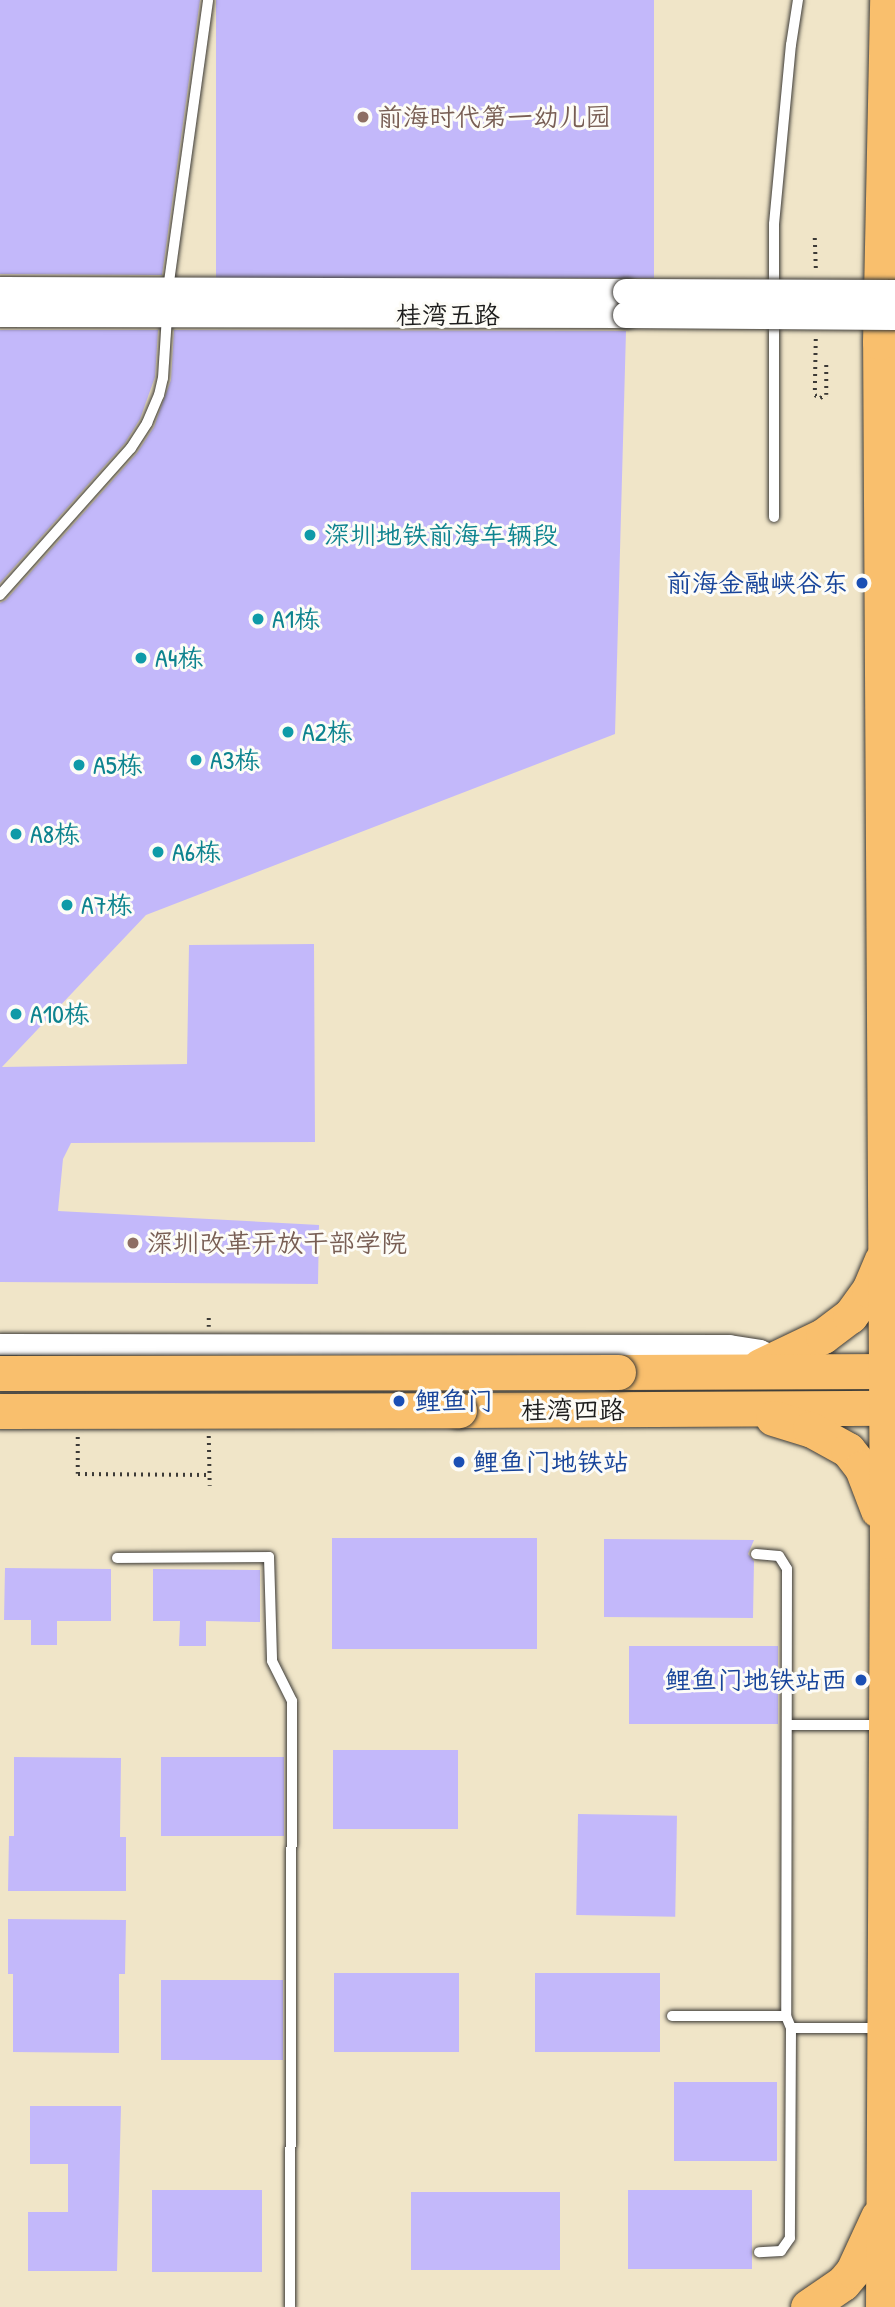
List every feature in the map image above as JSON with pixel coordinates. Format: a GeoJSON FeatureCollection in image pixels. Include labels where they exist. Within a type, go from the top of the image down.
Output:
{"type":"FeatureCollection","features":[{"type":"Feature","properties":{"kind":"main road"},"geometry":{"type":"LineString","coordinates":[[883,2307],[890,1408],[885,1253],[890,334],[887,0]]}},
{"type":"Feature","properties":{"kind":"main road"},"geometry":{"type":"LineString","coordinates":[[790,1365],[850,1316],[869,1290],[885,1253]]}},
{"type":"Feature","properties":{"kind":"main road","name":"桂湾四路"},"geometry":{"type":"LineString","coordinates":[[0,1373],[747,1371],[790,1365],[890,1371]]}},
{"type":"Feature","properties":{"kind":"main road","name":"桂湾四路"},"geometry":{"type":"LineString","coordinates":[[0,1411],[890,1408]]}},
{"type":"Feature","properties":{"kind":"main road"},"geometry":{"type":"LineString","coordinates":[[742,1409],[810,1429],[848,1450],[862,1468],[872,1491],[887,1541]]}},
{"type":"Feature","properties":{"kind":"main road"},"geometry":{"type":"LineString","coordinates":[[808,2307],[843,2283],[853,2271],[866,2248],[884,2201]]}},
{"type":"Feature","properties":{"kind":"street","name":"桂湾五路"},"geometry":{"type":"LineString","coordinates":[[0,314],[167,303],[626,304],[890,277]]}},
{"type":"Feature","properties":{"kind":"street","name":"桂湾五路"},"geometry":{"type":"LineString","coordinates":[[0,290],[167,303]]}},
{"type":"Feature","properties":{"kind":"street","name":"桂湾五路"},"geometry":{"type":"LineString","coordinates":[[626,304],[890,334]]}},
{"type":"Feature","properties":{"kind":"street"},"geometry":{"type":"LineString","coordinates":[[0,1345],[729,1345],[760,1350],[790,1365]]}},
{"type":"Feature","properties":{"kind":"street"},"geometry":{"type":"LineString","coordinates":[[0,1355],[49,1358],[132,1373]]}},
{"type":"Feature","properties":{"kind":"lane"},"geometry":{"type":"LineString","coordinates":[[0,595],[131,448],[147,423],[159,396],[163,379],[167,303],[208,0]]}},
{"type":"Feature","properties":{"kind":"lane"},"geometry":{"type":"LineString","coordinates":[[774,517],[774,224],[791,45],[798,0]]}},
{"type":"Feature","properties":{"kind":"lane"},"geometry":{"type":"LineString","coordinates":[[756,1554],[779,1556],[787,1569],[786,2016],[791,2028],[790,2238],[781,2250],[758,2252]]}},
{"type":"Feature","properties":{"kind":"lane"},"geometry":{"type":"LineString","coordinates":[[117,1558],[270,1557],[272,1661],[292,1701],[290,2307]]}},
{"type":"Feature","properties":{"kind":"lane"},"geometry":{"type":"LineString","coordinates":[[787,1725],[887,1725]]}},
{"type":"Feature","properties":{"kind":"lane"},"geometry":{"type":"LineString","coordinates":[[673,2016],[786,2016]]}},
{"type":"Feature","properties":{"kind":"lane"},"geometry":{"type":"LineString","coordinates":[[791,2028],[887,2028]]}},
{"type":"Feature","properties":{"kind":"path"},"geometry":{"type":"LineString","coordinates":[[65,1435],[78,1435],[78,1474],[210,1475]]}},
{"type":"Feature","properties":{"kind":"building"},"geometry":{"type":"Polygon","coordinates":[[[0,0],[200,0],[162,275],[0,274],[0,0]]]}},
{"type":"Feature","properties":{"kind":"building"},"geometry":{"type":"Polygon","coordinates":[[[216,0],[654,0],[654,278],[216,278],[216,0]]]}},
{"type":"Feature","properties":{"kind":"building"},"geometry":{"type":"Polygon","coordinates":[[[0,330],[158,330],[155,377],[140,419],[125,443],[0,583],[0,330]]]}},
{"type":"Feature","properties":{"kind":"building"},"geometry":{"type":"Polygon","coordinates":[[[174,330],[626,331],[615,734],[146,915],[2,1067],[187,1064],[189,945],[314,944],[315,1142],[71,1143],[63,1159],[58,1211],[319,1225],[318,1284],[0,1282],[0,603],[6,600],[137,453],[154,427],[171,380],[174,330]]]}},
{"type":"Feature","properties":{"kind":"building"},"geometry":{"type":"Polygon","coordinates":[[[332,1538],[537,1538],[537,1649],[332,1649],[332,1538]]]}},
{"type":"Feature","properties":{"kind":"building"},"geometry":{"type":"Polygon","coordinates":[[[604,1539],[754,1540],[748,1554],[754,1561],[753,1618],[604,1617],[604,1539]]]}},
{"type":"Feature","properties":{"kind":"building"},"geometry":{"type":"Polygon","coordinates":[[[5,1568],[111,1569],[111,1621],[57,1621],[57,1645],[31,1645],[31,1620],[4,1620],[5,1568]]]}},
{"type":"Feature","properties":{"kind":"building"},"geometry":{"type":"Polygon","coordinates":[[[153,1569],[260,1570],[260,1622],[206,1621],[206,1646],[179,1646],[180,1621],[153,1621],[153,1569]]]}},
{"type":"Feature","properties":{"kind":"building"},"geometry":{"type":"Polygon","coordinates":[[[629,1646],[778,1646],[778,1724],[629,1724],[629,1646]]]}},
{"type":"Feature","properties":{"kind":"building"},"geometry":{"type":"Polygon","coordinates":[[[333,1750],[458,1750],[458,1829],[333,1829],[333,1750]]]}},
{"type":"Feature","properties":{"kind":"building"},"geometry":{"type":"Polygon","coordinates":[[[14,1757],[121,1758],[120,1837],[126,1837],[126,1891],[8,1891],[9,1836],[14,1836],[14,1757]]]}},
{"type":"Feature","properties":{"kind":"building"},"geometry":{"type":"Polygon","coordinates":[[[161,1757],[284,1757],[284,1836],[161,1836],[161,1757]]]}},
{"type":"Feature","properties":{"kind":"building"},"geometry":{"type":"Polygon","coordinates":[[[578,1814],[677,1816],[675,1917],[576,1915],[578,1814]]]}},
{"type":"Feature","properties":{"kind":"building"},"geometry":{"type":"Polygon","coordinates":[[[8,1919],[126,1920],[125,1974],[119,1974],[119,2053],[13,2052],[13,1974],[8,1974],[8,1919]]]}},
{"type":"Feature","properties":{"kind":"building"},"geometry":{"type":"Polygon","coordinates":[[[334,1973],[459,1973],[459,2052],[334,2052],[334,1973]]]}},
{"type":"Feature","properties":{"kind":"building"},"geometry":{"type":"Polygon","coordinates":[[[535,1973],[660,1973],[660,2052],[535,2052],[535,1973]]]}},
{"type":"Feature","properties":{"kind":"building"},"geometry":{"type":"Polygon","coordinates":[[[161,1980],[283,1980],[283,2060],[161,2060],[161,1980]]]}},
{"type":"Feature","properties":{"kind":"building"},"geometry":{"type":"Polygon","coordinates":[[[674,2082],[777,2082],[777,2161],[674,2161],[674,2082]]]}},
{"type":"Feature","properties":{"kind":"building"},"geometry":{"type":"Polygon","coordinates":[[[30,2106],[121,2106],[117,2271],[28,2271],[28,2212],[68,2212],[68,2164],[30,2164],[30,2106]]]}},
{"type":"Feature","properties":{"kind":"building"},"geometry":{"type":"Polygon","coordinates":[[[152,2190],[262,2190],[262,2272],[152,2272],[152,2190]]]}},
{"type":"Feature","properties":{"kind":"building"},"geometry":{"type":"Polygon","coordinates":[[[628,2190],[752,2190],[752,2269],[628,2269],[628,2190]]]}},
{"type":"Feature","properties":{"kind":"building"},"geometry":{"type":"Polygon","coordinates":[[[411,2192],[560,2192],[560,2270],[411,2270],[411,2192]]]}},
{"type":"Feature","properties":{"kind":"place","name":"前海时代第一幼儿园"},"geometry":{"type":"Point","coordinates":[363,117]}},
{"type":"Feature","properties":{"kind":"place","name":"深圳地铁前海车辆段"},"geometry":{"type":"Point","coordinates":[310,535]}},
{"type":"Feature","properties":{"kind":"place","name":"前海金融峡谷东"},"geometry":{"type":"Point","coordinates":[862,583]}},
{"type":"Feature","properties":{"kind":"place","name":"A1栋"},"geometry":{"type":"Point","coordinates":[258,619]}},
{"type":"Feature","properties":{"kind":"place","name":"A4栋"},"geometry":{"type":"Point","coordinates":[141,658]}},
{"type":"Feature","properties":{"kind":"place","name":"A2栋"},"geometry":{"type":"Point","coordinates":[288,732]}},
{"type":"Feature","properties":{"kind":"place","name":"A3栋"},"geometry":{"type":"Point","coordinates":[196,760]}},
{"type":"Feature","properties":{"kind":"place","name":"A5栋"},"geometry":{"type":"Point","coordinates":[79,765]}},
{"type":"Feature","properties":{"kind":"place","name":"A8栋"},"geometry":{"type":"Point","coordinates":[16,834]}},
{"type":"Feature","properties":{"kind":"place","name":"A6栋"},"geometry":{"type":"Point","coordinates":[158,852]}},
{"type":"Feature","properties":{"kind":"place","name":"A7栋"},"geometry":{"type":"Point","coordinates":[67,905]}},
{"type":"Feature","properties":{"kind":"place","name":"A10栋"},"geometry":{"type":"Point","coordinates":[16,1014]}},
{"type":"Feature","properties":{"kind":"place","name":"深圳改革开放干部学院"},"geometry":{"type":"Point","coordinates":[133,1243]}},
{"type":"Feature","properties":{"kind":"place","name":"鲤鱼门"},"geometry":{"type":"Point","coordinates":[399,1401]}},
{"type":"Feature","properties":{"kind":"place","name":"鲤鱼门地铁站"},"geometry":{"type":"Point","coordinates":[459,1462]}},
{"type":"Feature","properties":{"kind":"place","name":"鲤鱼门地铁站西"},"geometry":{"type":"Point","coordinates":[861,1680]}}]}
